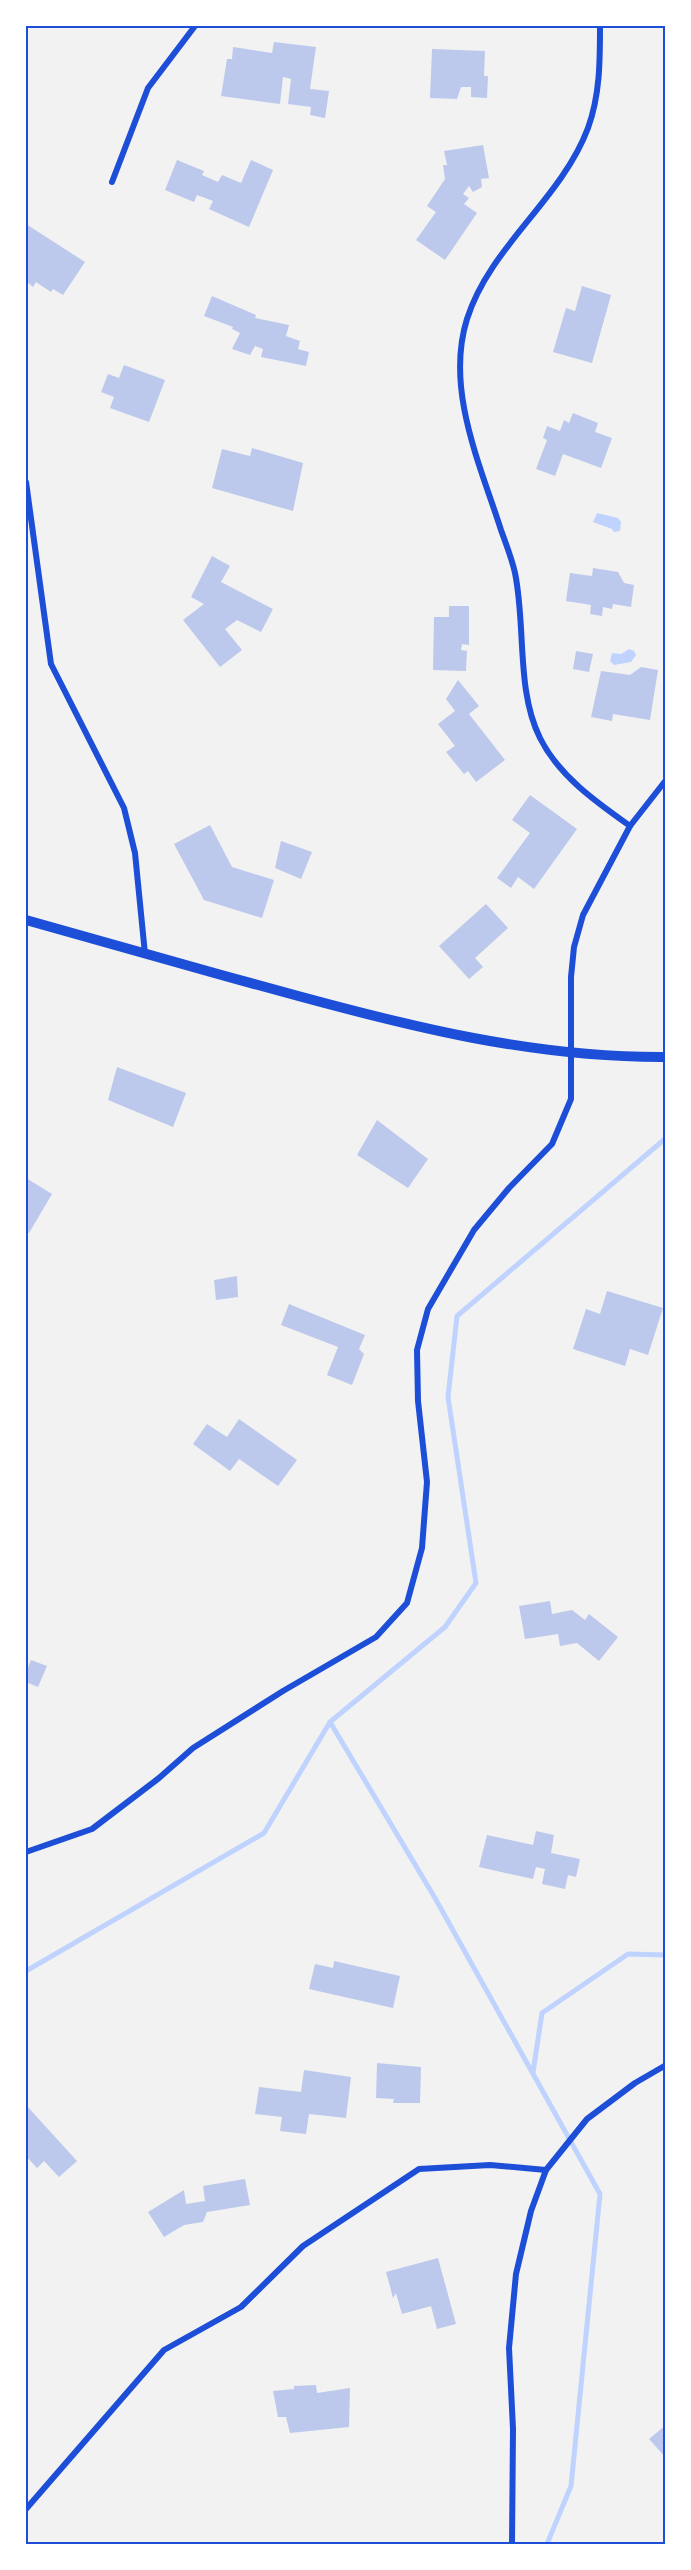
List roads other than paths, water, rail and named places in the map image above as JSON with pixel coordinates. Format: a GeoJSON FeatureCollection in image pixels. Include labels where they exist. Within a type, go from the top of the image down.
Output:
{"type":"FeatureCollection","features":[{"type":"Feature","properties":{"kind":"street"},"geometry":{"type":"LineString","coordinates":[[112,182],[148,88],[195,26]]}},
{"type":"Feature","properties":{"kind":"street"},"geometry":{"type":"LineString","coordinates":[[600,26],[600,80],[588,129],[565,172],[492,268],[467,319],[459,369],[469,431],[515,571],[522,623],[526,699],[540,738],[559,766],[591,798],[630,826]]}},
{"type":"Feature","properties":{"kind":"street"},"geometry":{"type":"LineString","coordinates":[[26,482],[51,664],[124,808],[135,853],[145,954]]}},
{"type":"Feature","properties":{"kind":"street"},"geometry":{"type":"LineString","coordinates":[[26,1852],[92,1829],[159,1778],[193,1748],[376,1637],[407,1603],[422,1548],[425,1512],[427,1482],[418,1401],[417,1350],[428,1309],[474,1230],[509,1188],[552,1144],[571,1099],[569,1053],[574,947],[591,899],[630,826],[666,780]]}},
{"type":"Feature","properties":{"kind":"street"},"geometry":{"type":"LineString","coordinates":[[26,920],[422,1029],[514,1046],[569,1053],[666,1057]]}},
{"type":"Feature","properties":{"kind":"street"},"geometry":{"type":"LineString","coordinates":[[512,2544],[513,2429],[509,2348],[517,2270],[531,2211],[546,2170],[587,2119],[635,2083],[666,2065]]}},
{"type":"Feature","properties":{"kind":"street"},"geometry":{"type":"LineString","coordinates":[[26,2509],[164,2350],[241,2307],[303,2246],[419,2169],[490,2165],[546,2170]]}},
{"type":"Feature","properties":{"kind":"water"},"geometry":{"type":"Polygon","coordinates":[[[597,513],[618,518],[621,522],[620,531],[614,532],[612,529],[593,522],[597,513]]]}},
{"type":"Feature","properties":{"kind":"water"},"geometry":{"type":"Polygon","coordinates":[[[629,649],[636,655],[631,662],[614,665],[610,661],[612,653],[621,654],[629,649]]]}},
{"type":"Feature","properties":{"kind":"waterway"},"geometry":{"type":"LineString","coordinates":[[547,2544],[571,2486],[600,2194],[435,1898],[330,1722],[445,1627],[476,1583],[448,1397],[457,1316],[666,1138]]}},
{"type":"Feature","properties":{"kind":"waterway"},"geometry":{"type":"LineString","coordinates":[[26,1971],[264,1833],[330,1722]]}},
{"type":"Feature","properties":{"kind":"waterway"},"geometry":{"type":"LineString","coordinates":[[533,2072],[542,2013],[628,1954],[666,1955]]}}]}
